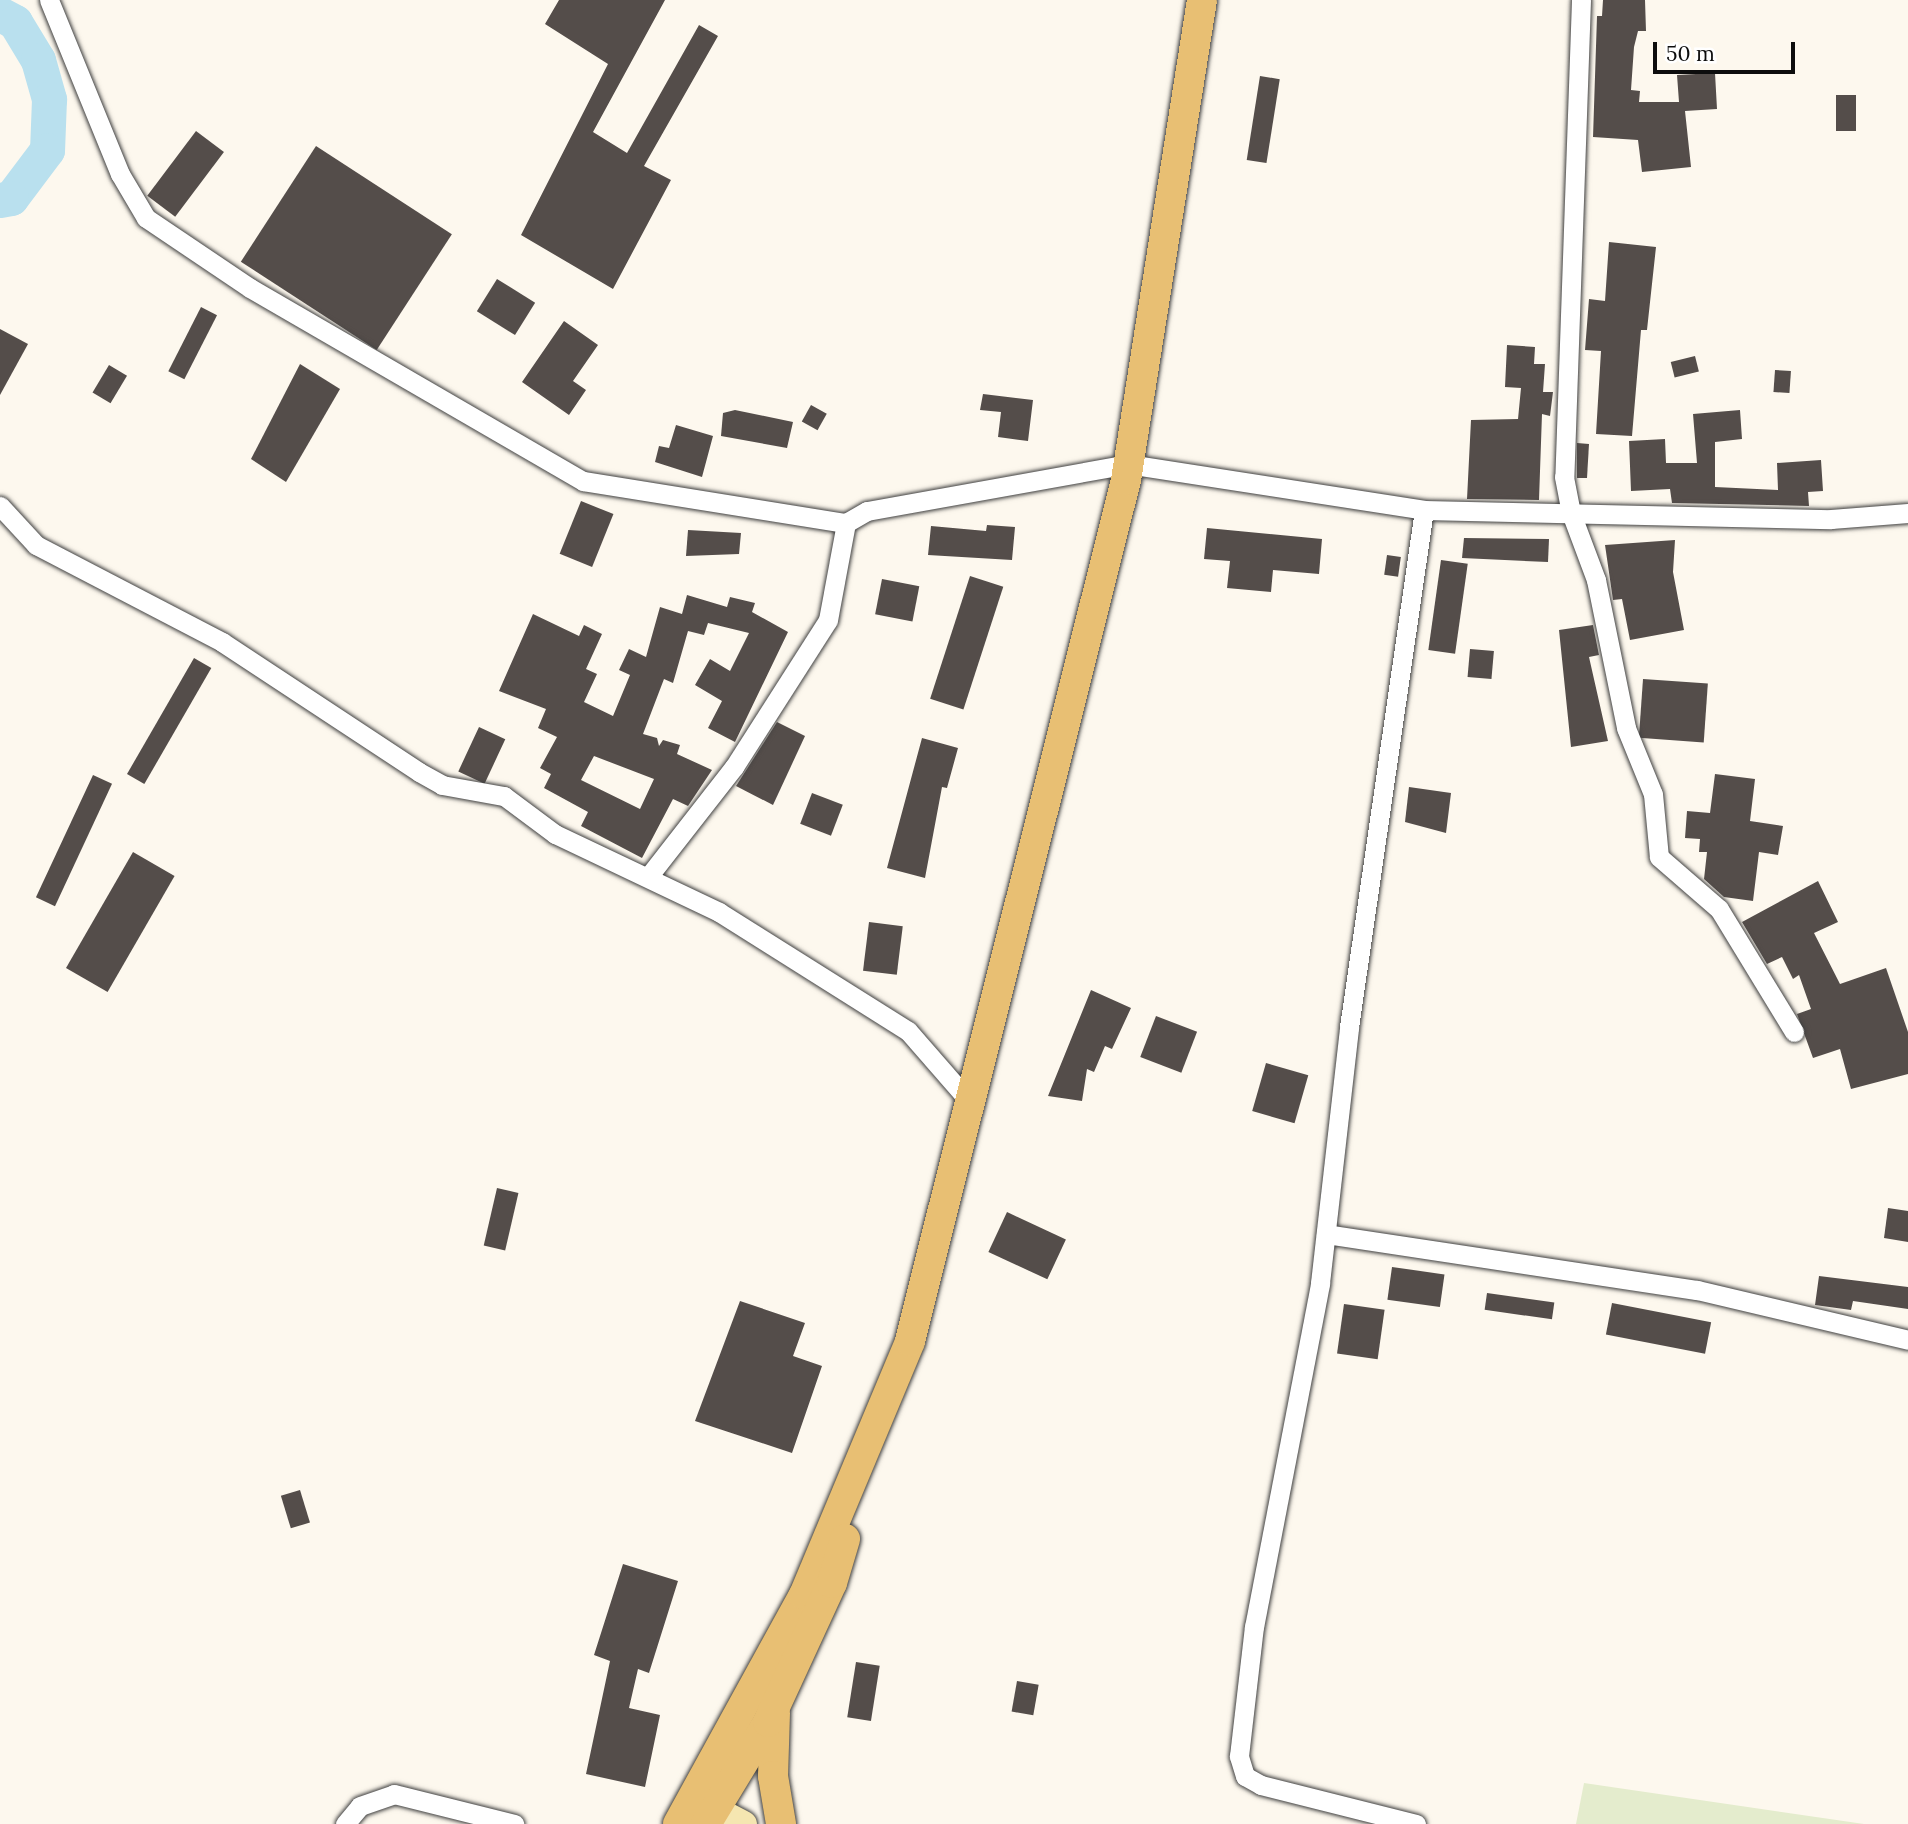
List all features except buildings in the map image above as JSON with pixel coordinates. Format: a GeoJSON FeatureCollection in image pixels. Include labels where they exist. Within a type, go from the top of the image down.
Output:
{"type":"FeatureCollection","features":[{"type":"Feature","properties":{"kind":"main road"},"geometry":{"type":"LineString","coordinates":[[696,1816],[804,1595],[873,1438],[910,1341],[1128,464],[1202,0]]}},
{"type":"Feature","properties":{"kind":"main road"},"geometry":{"type":"LineString","coordinates":[[696,1816],[776,1706],[832,1583],[873,1438]]}},
{"type":"Feature","properties":{"kind":"main road"},"geometry":{"type":"LineString","coordinates":[[776,1706],[773,1776],[781,1824]]}},
{"type":"Feature","properties":{"kind":"main road"},"geometry":{"type":"LineString","coordinates":[[696,1816],[744,1824]]}},
{"type":"Feature","properties":{"kind":"street"},"geometry":{"type":"LineString","coordinates":[[49,0],[120,174],[139,208],[163,233],[583,481],[846,523],[867,511],[1128,464],[1424,510],[1831,519],[1908,513]]}},
{"type":"Feature","properties":{"kind":"street"},"geometry":{"type":"LineString","coordinates":[[1581,0],[1564,477],[1571,513],[1596,580],[1626,728],[1653,794],[1659,857],[1718,909],[1794,1032]]}},
{"type":"Feature","properties":{"kind":"street"},"geometry":{"type":"LineString","coordinates":[[0,506],[36,545],[222,642],[442,785],[505,796],[555,834],[685,892],[895,1021],[969,1101]]}},
{"type":"Feature","properties":{"kind":"street"},"geometry":{"type":"LineString","coordinates":[[1416,1824],[1261,1785],[1245,1776],[1239,1756],[1254,1627],[1288,1467],[1326,1234],[1424,510]]}},
{"type":"Feature","properties":{"kind":"street"},"geometry":{"type":"LineString","coordinates":[[648,877],[734,766],[828,620],[846,523]]}},
{"type":"Feature","properties":{"kind":"street"},"geometry":{"type":"LineString","coordinates":[[1326,1234],[1697,1290],[1908,1340]]}},
{"type":"Feature","properties":{"kind":"street"},"geometry":{"type":"LineString","coordinates":[[345,1824],[360,1806],[394,1794],[514,1824]]}},
{"type":"Feature","properties":{"kind":"green space"},"geometry":{"type":"Polygon","coordinates":[[[1584,1783],[1864,1824],[1576,1824],[1584,1783]]]}},
{"type":"Feature","properties":{"kind":"waterway"},"geometry":{"type":"LineString","coordinates":[[0,14],[15,22],[38,60],[49,99],[47,150],[11,198],[0,200]]}}]}
